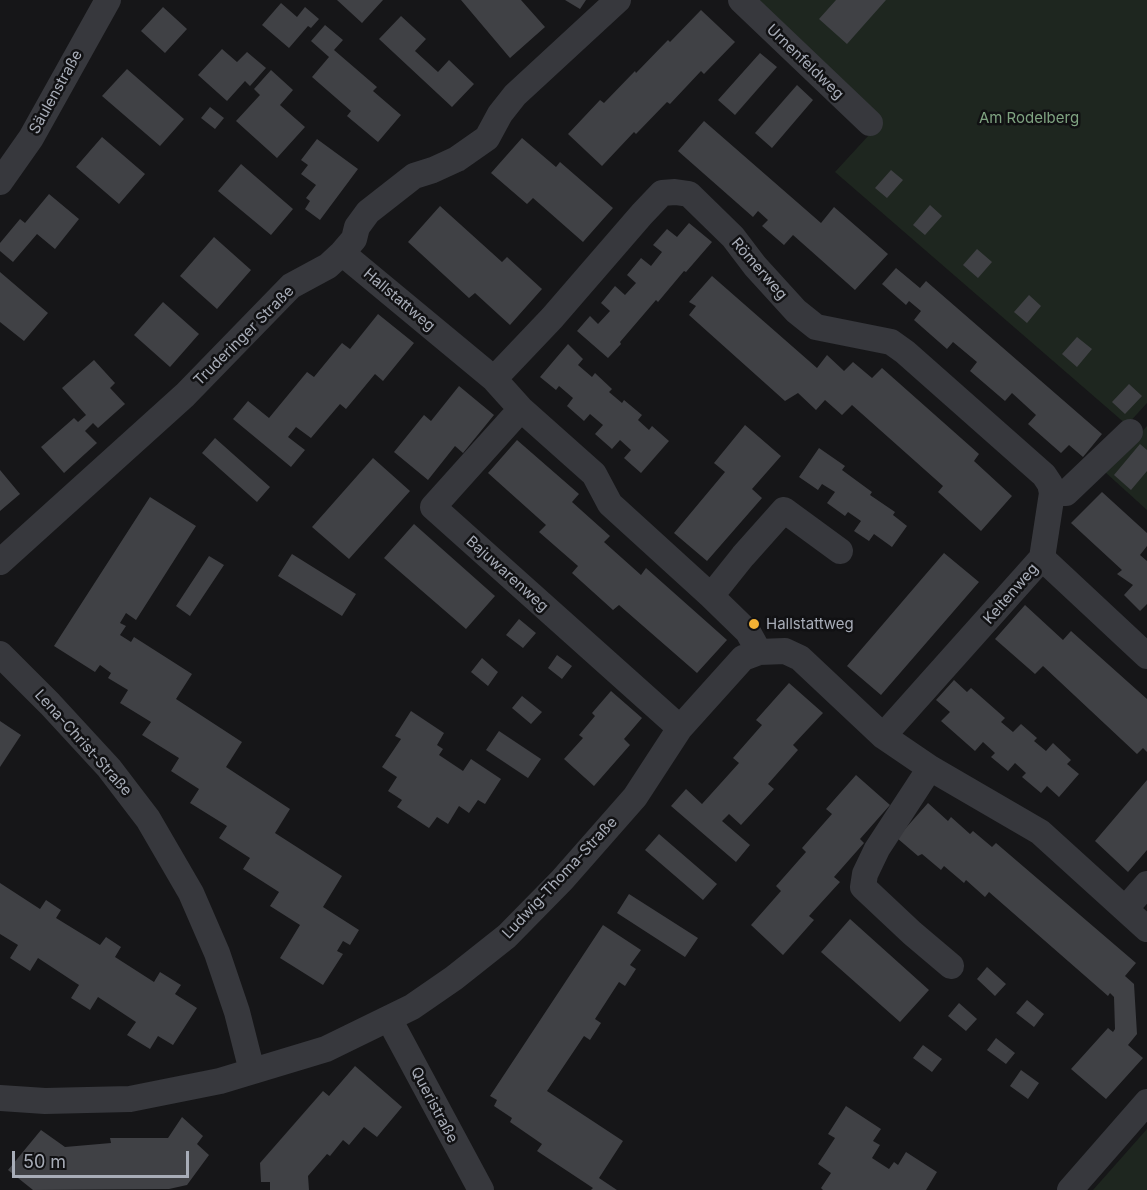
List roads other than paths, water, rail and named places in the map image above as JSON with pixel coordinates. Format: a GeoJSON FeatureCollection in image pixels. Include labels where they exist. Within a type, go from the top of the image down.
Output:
{"type":"FeatureCollection","features":[{"type":"Feature","properties":{"kind":"street","name":"Truderinger Straße"},"geometry":{"type":"LineString","coordinates":[[0,562],[185,395],[291,286],[328,266],[342,254],[354,239],[357,227],[368,212],[414,176],[457,159],[487,138],[500,114],[515,95],[618,0]]}},
{"type":"Feature","properties":{"kind":"street","name":"Urnenfeldweg"},"geometry":{"type":"LineString","coordinates":[[741,0],[870,123]]}},
{"type":"Feature","properties":{"kind":"street","name":"Säulenstraße"},"geometry":{"type":"LineString","coordinates":[[0,182],[31,138],[102,3]]}},
{"type":"Feature","properties":{"kind":"street","name":"Römerweg"},"geometry":{"type":"LineString","coordinates":[[494,379],[552,318],[662,193],[689,194],[733,237],[755,266],[796,311],[816,327],[891,342],[905,351],[1044,475],[1050,484],[1052,493]]}},
{"type":"Feature","properties":{"kind":"street","name":"Hallstattweg"},"geometry":{"type":"LineString","coordinates":[[342,254],[494,379],[521,410],[594,474],[610,504],[748,632],[759,652]]}},
{"type":"Feature","properties":{"kind":"street","name":"Bajuwarenweg"},"geometry":{"type":"LineString","coordinates":[[521,410],[433,507],[680,728]]}},
{"type":"Feature","properties":{"kind":"street"},"geometry":{"type":"LineString","coordinates":[[1042,558],[1052,493],[1066,493],[1130,432]]}},
{"type":"Feature","properties":{"kind":"street"},"geometry":{"type":"LineString","coordinates":[[711,596],[742,556],[784,510],[840,551]]}},
{"type":"Feature","properties":{"kind":"street","name":"Keltenweg"},"geometry":{"type":"LineString","coordinates":[[883,736],[1042,558],[1147,656]]}},
{"type":"Feature","properties":{"kind":"street"},"geometry":{"type":"LineString","coordinates":[[759,652],[784,651],[800,658],[883,736],[930,768],[1040,832],[1147,928]]}},
{"type":"Feature","properties":{"kind":"street","name":"Ludwig-Thoma-Straße"},"geometry":{"type":"LineString","coordinates":[[0,1098],[45,1101],[130,1099],[220,1081],[326,1049],[412,1007],[454,978],[507,936],[523,920],[562,880],[635,797],[680,728],[743,658],[759,652]]}},
{"type":"Feature","properties":{"kind":"street","name":"Lena-Christ-Straße"},"geometry":{"type":"LineString","coordinates":[[0,654],[109,768],[148,819],[191,893],[217,953],[237,1011],[252,1071]]}},
{"type":"Feature","properties":{"kind":"street"},"geometry":{"type":"LineString","coordinates":[[930,768],[876,849],[865,874],[863,886],[912,933],[951,966]]}},
{"type":"Feature","properties":{"kind":"street"},"geometry":{"type":"LineString","coordinates":[[1126,908],[1147,884]]}},
{"type":"Feature","properties":{"kind":"street","name":"Queristraße"},"geometry":{"type":"LineString","coordinates":[[389,1019],[481,1190]]}},
{"type":"Feature","properties":{"kind":"street"},"geometry":{"type":"LineString","coordinates":[[1070,1190],[1147,1102]]}},
{"type":"Feature","properties":{"kind":"place","name":"Hallstattweg"},"geometry":{"type":"Point","coordinates":[754,624]}},
{"type":"Feature","properties":{"kind":"park label","name":"Am Rodelberg"},"geometry":{"type":"Point","coordinates":[1029,118]}}]}
